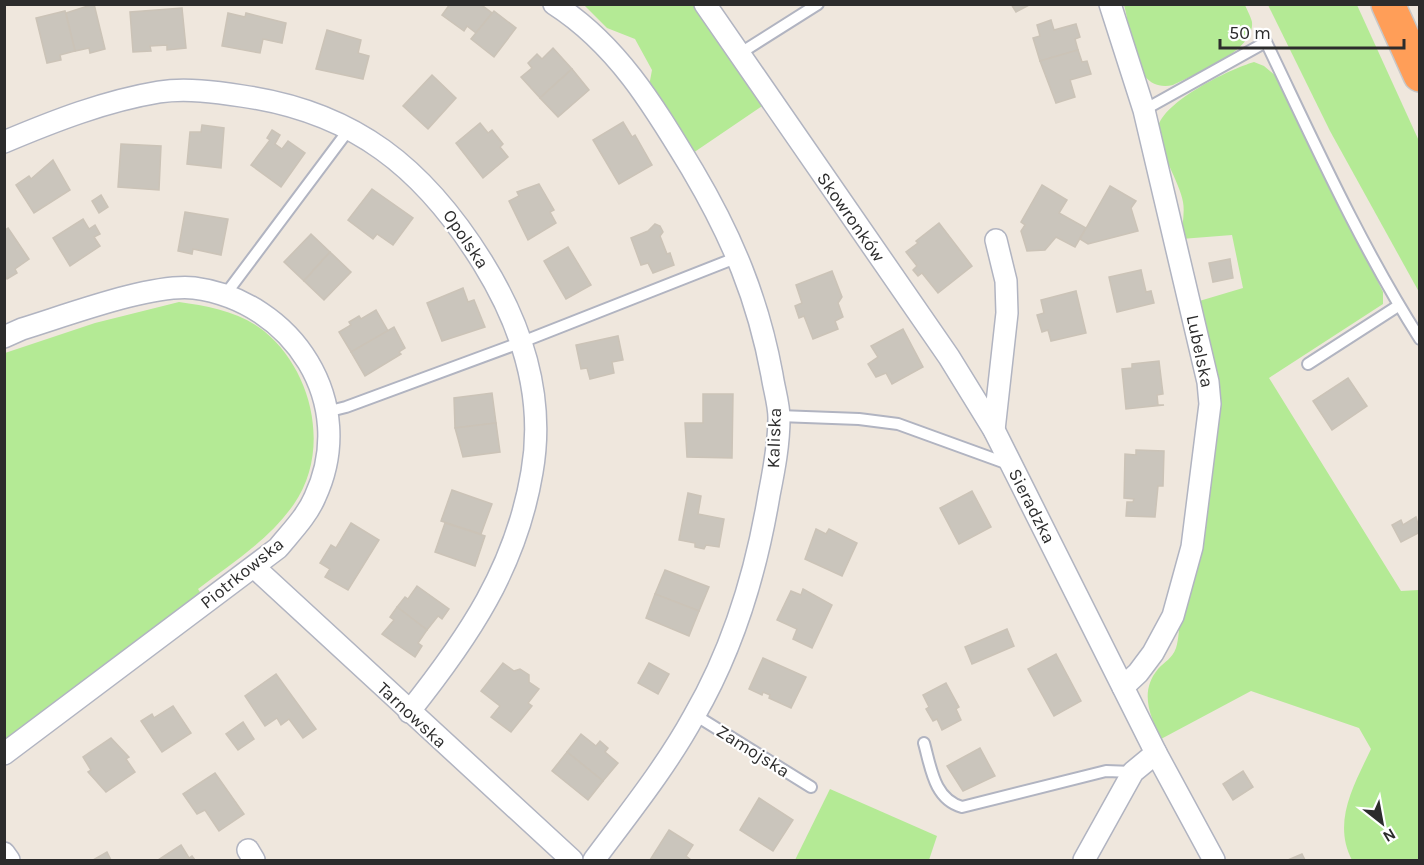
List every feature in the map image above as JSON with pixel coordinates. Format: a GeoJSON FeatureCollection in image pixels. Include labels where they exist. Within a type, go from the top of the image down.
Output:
{"type":"FeatureCollection","features":[{"type":"Feature","properties":{"kind":"highway"},"geometry":{"type":"LineString","coordinates":[[1388,4],[1419,75]]}},
{"type":"Feature","properties":{"kind":"street","name":"Kaliska"},"geometry":{"type":"LineString","coordinates":[[554,4],[595,34],[632,75],[717,212],[747,277],[767,350],[779,416],[776,458],[751,585],[740,618],[695,715],[656,776],[594,861]]}},
{"type":"Feature","properties":{"kind":"street","name":"Skowronków"},"geometry":{"type":"LineString","coordinates":[[705,4],[930,329],[994,430]]}},
{"type":"Feature","properties":{"kind":"street","name":"Lubelska"},"geometry":{"type":"LineString","coordinates":[[1110,4],[1144,110],[1208,382],[1210,404],[1192,547],[1173,616],[1148,660],[1123,687]]}},
{"type":"Feature","properties":{"kind":"street","name":"Opolska"},"geometry":{"type":"LineString","coordinates":[[4,142],[52,122],[107,104],[161,92],[212,92],[265,99],[310,111],[350,128],[387,151],[413,173],[465,234],[488,271],[522,342],[533,387],[536,429],[532,472],[522,517],[508,561],[480,616],[447,665],[409,712]]}},
{"type":"Feature","properties":{"kind":"street"},"geometry":{"type":"LineString","coordinates":[[994,430],[1007,312],[1006,281],[996,240]]}},
{"type":"Feature","properties":{"kind":"street","name":"Piotrkowska"},"geometry":{"type":"LineString","coordinates":[[4,337],[22,329],[146,293],[192,288],[225,295],[258,309],[288,333],[310,363],[324,396],[328,431],[326,464],[315,497],[298,525],[278,548],[4,754]]}},
{"type":"Feature","properties":{"kind":"street","name":"Sieradzka"},"geometry":{"type":"LineString","coordinates":[[994,430],[1155,753]]}},
{"type":"Feature","properties":{"kind":"street","name":"Tarnowska"},"geometry":{"type":"LineString","coordinates":[[254,567],[572,861]]}},
{"type":"Feature","properties":{"kind":"street"},"geometry":{"type":"LineString","coordinates":[[1084,861],[1133,772],[1155,753],[1214,861]]}},
{"type":"Feature","properties":{"kind":"street"},"geometry":{"type":"LineString","coordinates":[[4,853],[9,861]]}},
{"type":"Feature","properties":{"kind":"lane"},"geometry":{"type":"LineString","coordinates":[[739,54],[818,4]]}},
{"type":"Feature","properties":{"kind":"lane"},"geometry":{"type":"LineString","coordinates":[[1144,110],[1266,42],[1333,181],[1398,306],[1419,339]]}},
{"type":"Feature","properties":{"kind":"lane"},"geometry":{"type":"LineString","coordinates":[[225,295],[350,128]]}},
{"type":"Feature","properties":{"kind":"lane"},"geometry":{"type":"LineString","coordinates":[[326,412],[346,407],[522,342],[739,256]]}},
{"type":"Feature","properties":{"kind":"lane"},"geometry":{"type":"LineString","coordinates":[[1308,364],[1398,306]]}},
{"type":"Feature","properties":{"kind":"lane"},"geometry":{"type":"LineString","coordinates":[[779,416],[859,419],[898,424],[1011,465]]}},
{"type":"Feature","properties":{"kind":"lane","name":"Zamojska"},"geometry":{"type":"LineString","coordinates":[[695,715],[811,787]]}},
{"type":"Feature","properties":{"kind":"lane"},"geometry":{"type":"LineString","coordinates":[[924,743],[943,797],[951,804],[962,807],[1107,771],[1133,772]]}},
{"type":"Feature","properties":{"kind":"green space"},"geometry":{"type":"Polygon","coordinates":[[[584,5],[698,5],[765,104],[693,153],[649,86],[652,70],[635,39],[607,28],[584,5]]]}},
{"type":"Feature","properties":{"kind":"green space"},"geometry":{"type":"Polygon","coordinates":[[[1124,5],[1245,5],[1252,22],[1250,33],[1244,43],[1222,61],[1173,85],[1159,85],[1149,80],[1141,71],[1132,45],[1124,5]]]}},
{"type":"Feature","properties":{"kind":"green space"},"geometry":{"type":"Polygon","coordinates":[[[1268,5],[1357,5],[1419,141],[1419,292],[1330,131],[1268,5]]]}},
{"type":"Feature","properties":{"kind":"green space"},"geometry":{"type":"Polygon","coordinates":[[[1254,62],[1264,66],[1277,77],[1383,292],[1383,304],[1269,378],[1401,591],[1419,590],[1419,860],[1352,860],[1346,846],[1345,818],[1352,790],[1371,749],[1359,728],[1251,691],[1161,739],[1148,704],[1152,678],[1172,655],[1177,644],[1180,616],[1216,425],[1196,302],[1243,288],[1232,235],[1181,239],[1183,202],[1160,144],[1158,128],[1162,118],[1171,108],[1198,88],[1254,62]]]}},
{"type":"Feature","properties":{"kind":"green space"},"geometry":{"type":"Polygon","coordinates":[[[179,302],[213,308],[255,324],[281,348],[295,367],[305,389],[314,437],[312,460],[305,483],[294,504],[273,529],[198,589],[202,595],[5,742],[5,353],[95,323],[179,302]]]}},
{"type":"Feature","properties":{"kind":"green space"},"geometry":{"type":"Polygon","coordinates":[[[830,789],[937,836],[929,860],[795,860],[830,789]]]}},
{"type":"Feature","properties":{"kind":"building"},"geometry":{"type":"Polygon","coordinates":[[[94,4],[105,49],[90,53],[89,48],[75,51],[66,13],[94,4]]]}},
{"type":"Feature","properties":{"kind":"building"},"geometry":{"type":"Polygon","coordinates":[[[450,4],[485,4],[483,6],[492,13],[476,33],[467,26],[464,31],[442,15],[450,4]]]}},
{"type":"Feature","properties":{"kind":"building"},"geometry":{"type":"Polygon","coordinates":[[[1011,4],[1031,4],[1016,12],[1011,4]]]}},
{"type":"Feature","properties":{"kind":"building"},"geometry":{"type":"Polygon","coordinates":[[[182,8],[186,48],[167,50],[167,45],[150,46],[151,51],[133,52],[130,12],[182,8]]]}},
{"type":"Feature","properties":{"kind":"building"},"geometry":{"type":"Polygon","coordinates":[[[65,11],[75,51],[60,55],[61,60],[47,63],[36,18],[65,11]]]}},
{"type":"Feature","properties":{"kind":"building"},"geometry":{"type":"Polygon","coordinates":[[[494,11],[516,28],[494,57],[471,39],[494,11]]]}},
{"type":"Feature","properties":{"kind":"building"},"geometry":{"type":"Polygon","coordinates":[[[228,13],[245,17],[246,13],[286,23],[282,43],[263,39],[260,53],[222,46],[228,13]]]}},
{"type":"Feature","properties":{"kind":"building"},"geometry":{"type":"Polygon","coordinates":[[[1051,20],[1054,30],[1076,24],[1080,37],[1075,39],[1078,50],[1040,61],[1033,38],[1040,36],[1037,25],[1051,20]]]}},
{"type":"Feature","properties":{"kind":"building"},"geometry":{"type":"Polygon","coordinates":[[[327,30],[361,40],[358,53],[369,56],[363,79],[316,69],[327,30]]]}},
{"type":"Feature","properties":{"kind":"building"},"geometry":{"type":"Polygon","coordinates":[[[553,48],[572,69],[540,98],[521,77],[532,68],[528,63],[537,54],[542,59],[553,48]]]}},
{"type":"Feature","properties":{"kind":"building"},"geometry":{"type":"Polygon","coordinates":[[[1078,50],[1082,62],[1087,61],[1091,74],[1070,80],[1075,97],[1056,103],[1040,61],[1078,50]]]}},
{"type":"Feature","properties":{"kind":"building"},"geometry":{"type":"Polygon","coordinates":[[[572,69],[589,90],[558,117],[540,98],[572,69]]]}},
{"type":"Feature","properties":{"kind":"building"},"geometry":{"type":"Polygon","coordinates":[[[432,75],[456,98],[428,129],[403,106],[432,75]]]}},
{"type":"Feature","properties":{"kind":"building"},"geometry":{"type":"Polygon","coordinates":[[[623,122],[632,137],[635,135],[652,165],[619,184],[593,140],[623,122]]]}},
{"type":"Feature","properties":{"kind":"building"},"geometry":{"type":"Polygon","coordinates":[[[480,123],[488,133],[492,130],[503,144],[500,147],[508,157],[483,178],[456,143],[480,123]]]}},
{"type":"Feature","properties":{"kind":"building"},"geometry":{"type":"Polygon","coordinates":[[[202,125],[224,128],[221,168],[187,164],[190,132],[201,132],[202,125]]]}},
{"type":"Feature","properties":{"kind":"building"},"geometry":{"type":"Polygon","coordinates":[[[272,130],[280,135],[275,144],[282,149],[288,141],[305,153],[281,187],[251,165],[270,140],[267,138],[272,130]]]}},
{"type":"Feature","properties":{"kind":"building"},"geometry":{"type":"Polygon","coordinates":[[[121,144],[161,146],[159,190],[118,187],[121,144]]]}},
{"type":"Feature","properties":{"kind":"building"},"geometry":{"type":"Polygon","coordinates":[[[53,160],[70,190],[34,213],[16,185],[29,176],[31,179],[53,160]]]}},
{"type":"Feature","properties":{"kind":"building"},"geometry":{"type":"Polygon","coordinates":[[[539,184],[554,210],[550,212],[556,223],[528,240],[509,201],[519,196],[517,192],[539,184]]]}},
{"type":"Feature","properties":{"kind":"building"},"geometry":{"type":"Polygon","coordinates":[[[1042,185],[1067,200],[1059,213],[1086,228],[1075,247],[1056,237],[1045,250],[1027,251],[1021,231],[1025,225],[1021,222],[1042,185]]]}},
{"type":"Feature","properties":{"kind":"building"},"geometry":{"type":"Polygon","coordinates":[[[1110,186],[1136,201],[1131,208],[1138,231],[1088,244],[1080,239],[1110,186]]]}},
{"type":"Feature","properties":{"kind":"building"},"geometry":{"type":"Polygon","coordinates":[[[372,189],[413,218],[393,245],[377,234],[373,239],[348,220],[372,189]]]}},
{"type":"Feature","properties":{"kind":"building"},"geometry":{"type":"Polygon","coordinates":[[[101,195],[108,207],[99,213],[92,201],[101,195]]]}},
{"type":"Feature","properties":{"kind":"building"},"geometry":{"type":"Polygon","coordinates":[[[185,212],[228,219],[221,255],[193,249],[192,254],[178,251],[185,212]]]}},
{"type":"Feature","properties":{"kind":"building"},"geometry":{"type":"Polygon","coordinates":[[[83,219],[89,229],[95,225],[100,234],[94,237],[100,246],[70,266],[53,238],[83,219]]]}},
{"type":"Feature","properties":{"kind":"building"},"geometry":{"type":"Polygon","coordinates":[[[939,223],[972,266],[938,293],[922,273],[918,276],[913,270],[917,266],[906,252],[939,223]]]}},
{"type":"Feature","properties":{"kind":"building"},"geometry":{"type":"Polygon","coordinates":[[[655,224],[660,226],[663,232],[660,236],[674,265],[653,273],[648,263],[641,265],[631,238],[648,231],[655,224]]]}},
{"type":"Feature","properties":{"kind":"building"},"geometry":{"type":"Polygon","coordinates":[[[8,228],[29,259],[15,269],[17,273],[7,279],[4,275],[4,231],[8,228]]]}},
{"type":"Feature","properties":{"kind":"building"},"geometry":{"type":"Polygon","coordinates":[[[311,234],[330,252],[304,281],[284,262],[311,234]]]}},
{"type":"Feature","properties":{"kind":"building"},"geometry":{"type":"Polygon","coordinates":[[[568,247],[591,285],[566,299],[544,261],[568,247]]]}},
{"type":"Feature","properties":{"kind":"building"},"geometry":{"type":"Polygon","coordinates":[[[330,252],[351,272],[324,300],[304,281],[330,252]]]}},
{"type":"Feature","properties":{"kind":"building"},"geometry":{"type":"Polygon","coordinates":[[[1230,259],[1233,278],[1213,282],[1209,263],[1230,259]]]}},
{"type":"Feature","properties":{"kind":"building"},"geometry":{"type":"Polygon","coordinates":[[[1141,270],[1146,292],[1151,291],[1154,303],[1117,312],[1109,277],[1141,270]]]}},
{"type":"Feature","properties":{"kind":"building"},"geometry":{"type":"Polygon","coordinates":[[[832,271],[842,297],[838,303],[843,317],[835,321],[838,329],[813,339],[804,316],[799,318],[795,306],[802,303],[796,285],[832,271]]]}},
{"type":"Feature","properties":{"kind":"building"},"geometry":{"type":"Polygon","coordinates":[[[463,288],[468,302],[474,300],[485,327],[442,341],[427,303],[463,288]]]}},
{"type":"Feature","properties":{"kind":"building"},"geometry":{"type":"Polygon","coordinates":[[[1076,291],[1086,333],[1051,341],[1048,330],[1042,332],[1037,315],[1044,313],[1041,300],[1076,291]]]}},
{"type":"Feature","properties":{"kind":"building"},"geometry":{"type":"Polygon","coordinates":[[[376,310],[388,331],[351,352],[339,332],[351,325],[349,322],[359,316],[361,319],[376,310]]]}},
{"type":"Feature","properties":{"kind":"building"},"geometry":{"type":"Polygon","coordinates":[[[394,327],[405,348],[399,352],[401,354],[365,376],[351,352],[394,327]]]}},
{"type":"Feature","properties":{"kind":"building"},"geometry":{"type":"Polygon","coordinates":[[[903,329],[923,367],[892,384],[886,373],[876,377],[868,364],[878,357],[871,346],[903,329]]]}},
{"type":"Feature","properties":{"kind":"building"},"geometry":{"type":"Polygon","coordinates":[[[618,336],[623,360],[612,362],[614,373],[590,379],[587,368],[581,369],[576,345],[618,336]]]}},
{"type":"Feature","properties":{"kind":"building"},"geometry":{"type":"Polygon","coordinates":[[[1159,361],[1163,394],[1157,395],[1158,405],[1164,405],[1126,409],[1122,369],[1132,368],[1132,364],[1159,361]]]}},
{"type":"Feature","properties":{"kind":"building"},"geometry":{"type":"Polygon","coordinates":[[[1348,378],[1367,406],[1332,430],[1313,401],[1348,378]]]}},
{"type":"Feature","properties":{"kind":"building"},"geometry":{"type":"Polygon","coordinates":[[[492,393],[496,423],[455,428],[454,398],[492,393]]]}},
{"type":"Feature","properties":{"kind":"building"},"geometry":{"type":"Polygon","coordinates":[[[703,394],[733,394],[732,458],[687,457],[685,423],[703,423],[703,394]]]}},
{"type":"Feature","properties":{"kind":"building"},"geometry":{"type":"Polygon","coordinates":[[[496,423],[500,452],[463,457],[455,428],[496,423]]]}},
{"type":"Feature","properties":{"kind":"building"},"geometry":{"type":"Polygon","coordinates":[[[1136,450],[1164,451],[1163,486],[1158,486],[1155,517],[1126,516],[1127,502],[1133,502],[1134,499],[1124,498],[1125,454],[1136,455],[1136,450]]]}},
{"type":"Feature","properties":{"kind":"building"},"geometry":{"type":"Polygon","coordinates":[[[452,490],[492,504],[481,534],[441,521],[452,490]]]}},
{"type":"Feature","properties":{"kind":"building"},"geometry":{"type":"Polygon","coordinates":[[[972,491],[991,527],[959,544],[940,508],[972,491]]]}},
{"type":"Feature","properties":{"kind":"building"},"geometry":{"type":"Polygon","coordinates":[[[688,493],[701,496],[698,514],[724,519],[719,547],[706,545],[704,549],[695,547],[695,543],[679,540],[688,493]]]}},
{"type":"Feature","properties":{"kind":"building"},"geometry":{"type":"Polygon","coordinates":[[[1416,517],[1420,532],[1401,542],[1392,525],[1401,520],[1403,525],[1416,517]]]}},
{"type":"Feature","properties":{"kind":"building"},"geometry":{"type":"Polygon","coordinates":[[[351,523],[379,540],[348,590],[325,577],[330,569],[320,563],[331,545],[336,548],[351,523]]]}},
{"type":"Feature","properties":{"kind":"building"},"geometry":{"type":"Polygon","coordinates":[[[445,523],[485,536],[475,566],[435,552],[445,523]]]}},
{"type":"Feature","properties":{"kind":"building"},"geometry":{"type":"Polygon","coordinates":[[[816,529],[826,534],[829,529],[857,543],[842,576],[805,559],[816,529]]]}},
{"type":"Feature","properties":{"kind":"building"},"geometry":{"type":"Polygon","coordinates":[[[665,570],[709,587],[699,611],[655,594],[665,570]]]}},
{"type":"Feature","properties":{"kind":"building"},"geometry":{"type":"Polygon","coordinates":[[[417,586],[449,609],[442,619],[438,616],[427,630],[397,607],[405,597],[408,599],[417,586]]]}},
{"type":"Feature","properties":{"kind":"building"},"geometry":{"type":"Polygon","coordinates":[[[803,589],[832,605],[812,648],[793,639],[797,629],[777,620],[791,591],[801,595],[803,589]]]}},
{"type":"Feature","properties":{"kind":"building"},"geometry":{"type":"Polygon","coordinates":[[[655,594],[699,611],[689,636],[646,618],[655,594]]]}},
{"type":"Feature","properties":{"kind":"building"},"geometry":{"type":"Polygon","coordinates":[[[397,607],[427,630],[418,643],[422,646],[415,657],[382,634],[394,620],[390,617],[397,607]]]}},
{"type":"Feature","properties":{"kind":"building"},"geometry":{"type":"Polygon","coordinates":[[[1007,629],[1014,646],[972,664],[965,647],[1007,629]]]}},
{"type":"Feature","properties":{"kind":"building"},"geometry":{"type":"Polygon","coordinates":[[[1056,654],[1081,701],[1054,716],[1028,669],[1056,654]]]}},
{"type":"Feature","properties":{"kind":"building"},"geometry":{"type":"Polygon","coordinates":[[[763,658],[806,677],[791,708],[769,698],[770,695],[763,692],[762,695],[749,689],[763,658]]]}},
{"type":"Feature","properties":{"kind":"building"},"geometry":{"type":"Polygon","coordinates":[[[503,663],[514,671],[520,669],[529,675],[529,682],[539,689],[528,703],[532,706],[511,732],[491,717],[500,706],[481,691],[503,663]]]}},
{"type":"Feature","properties":{"kind":"building"},"geometry":{"type":"Polygon","coordinates":[[[649,663],[669,674],[658,694],[638,683],[649,663]]]}},
{"type":"Feature","properties":{"kind":"building"},"geometry":{"type":"Polygon","coordinates":[[[276,674],[316,729],[303,738],[289,719],[281,725],[277,718],[265,726],[245,696],[276,674]]]}},
{"type":"Feature","properties":{"kind":"building"},"geometry":{"type":"Polygon","coordinates":[[[946,683],[959,707],[956,709],[961,720],[942,730],[937,719],[933,721],[926,709],[929,707],[923,695],[946,683]]]}},
{"type":"Feature","properties":{"kind":"building"},"geometry":{"type":"Polygon","coordinates":[[[173,706],[191,733],[162,752],[141,721],[152,714],[154,718],[173,706]]]}},
{"type":"Feature","properties":{"kind":"building"},"geometry":{"type":"Polygon","coordinates":[[[243,722],[254,739],[238,750],[226,734],[243,722]]]}},
{"type":"Feature","properties":{"kind":"building"},"geometry":{"type":"Polygon","coordinates":[[[581,734],[596,746],[600,741],[608,748],[605,752],[618,763],[603,781],[567,752],[581,734]]]}},
{"type":"Feature","properties":{"kind":"building"},"geometry":{"type":"Polygon","coordinates":[[[111,738],[129,757],[126,759],[135,772],[106,792],[88,772],[91,770],[83,757],[111,738]]]}},
{"type":"Feature","properties":{"kind":"building"},"geometry":{"type":"Polygon","coordinates":[[[980,748],[995,776],[963,791],[947,766],[980,748]]]}},
{"type":"Feature","properties":{"kind":"building"},"geometry":{"type":"Polygon","coordinates":[[[567,752],[603,781],[588,800],[552,771],[567,752]]]}},
{"type":"Feature","properties":{"kind":"building"},"geometry":{"type":"Polygon","coordinates":[[[1243,771],[1253,787],[1233,800],[1223,784],[1243,771]]]}},
{"type":"Feature","properties":{"kind":"building"},"geometry":{"type":"Polygon","coordinates":[[[215,773],[244,814],[219,831],[205,810],[197,814],[183,794],[215,773]]]}},
{"type":"Feature","properties":{"kind":"building"},"geometry":{"type":"Polygon","coordinates":[[[759,798],[793,820],[773,851],[740,830],[759,798]]]}},
{"type":"Feature","properties":{"kind":"building"},"geometry":{"type":"Polygon","coordinates":[[[669,830],[693,845],[686,856],[691,860],[650,860],[669,830]]]}},
{"type":"Feature","properties":{"kind":"building"},"geometry":{"type":"Polygon","coordinates":[[[181,845],[189,858],[192,856],[195,860],[158,860],[181,845]]]}},
{"type":"Feature","properties":{"kind":"building"},"geometry":{"type":"Polygon","coordinates":[[[107,852],[111,860],[93,860],[107,852]]]}},
{"type":"Feature","properties":{"kind":"building"},"geometry":{"type":"Polygon","coordinates":[[[1302,854],[1305,860],[1288,860],[1302,854]]]}}]}
